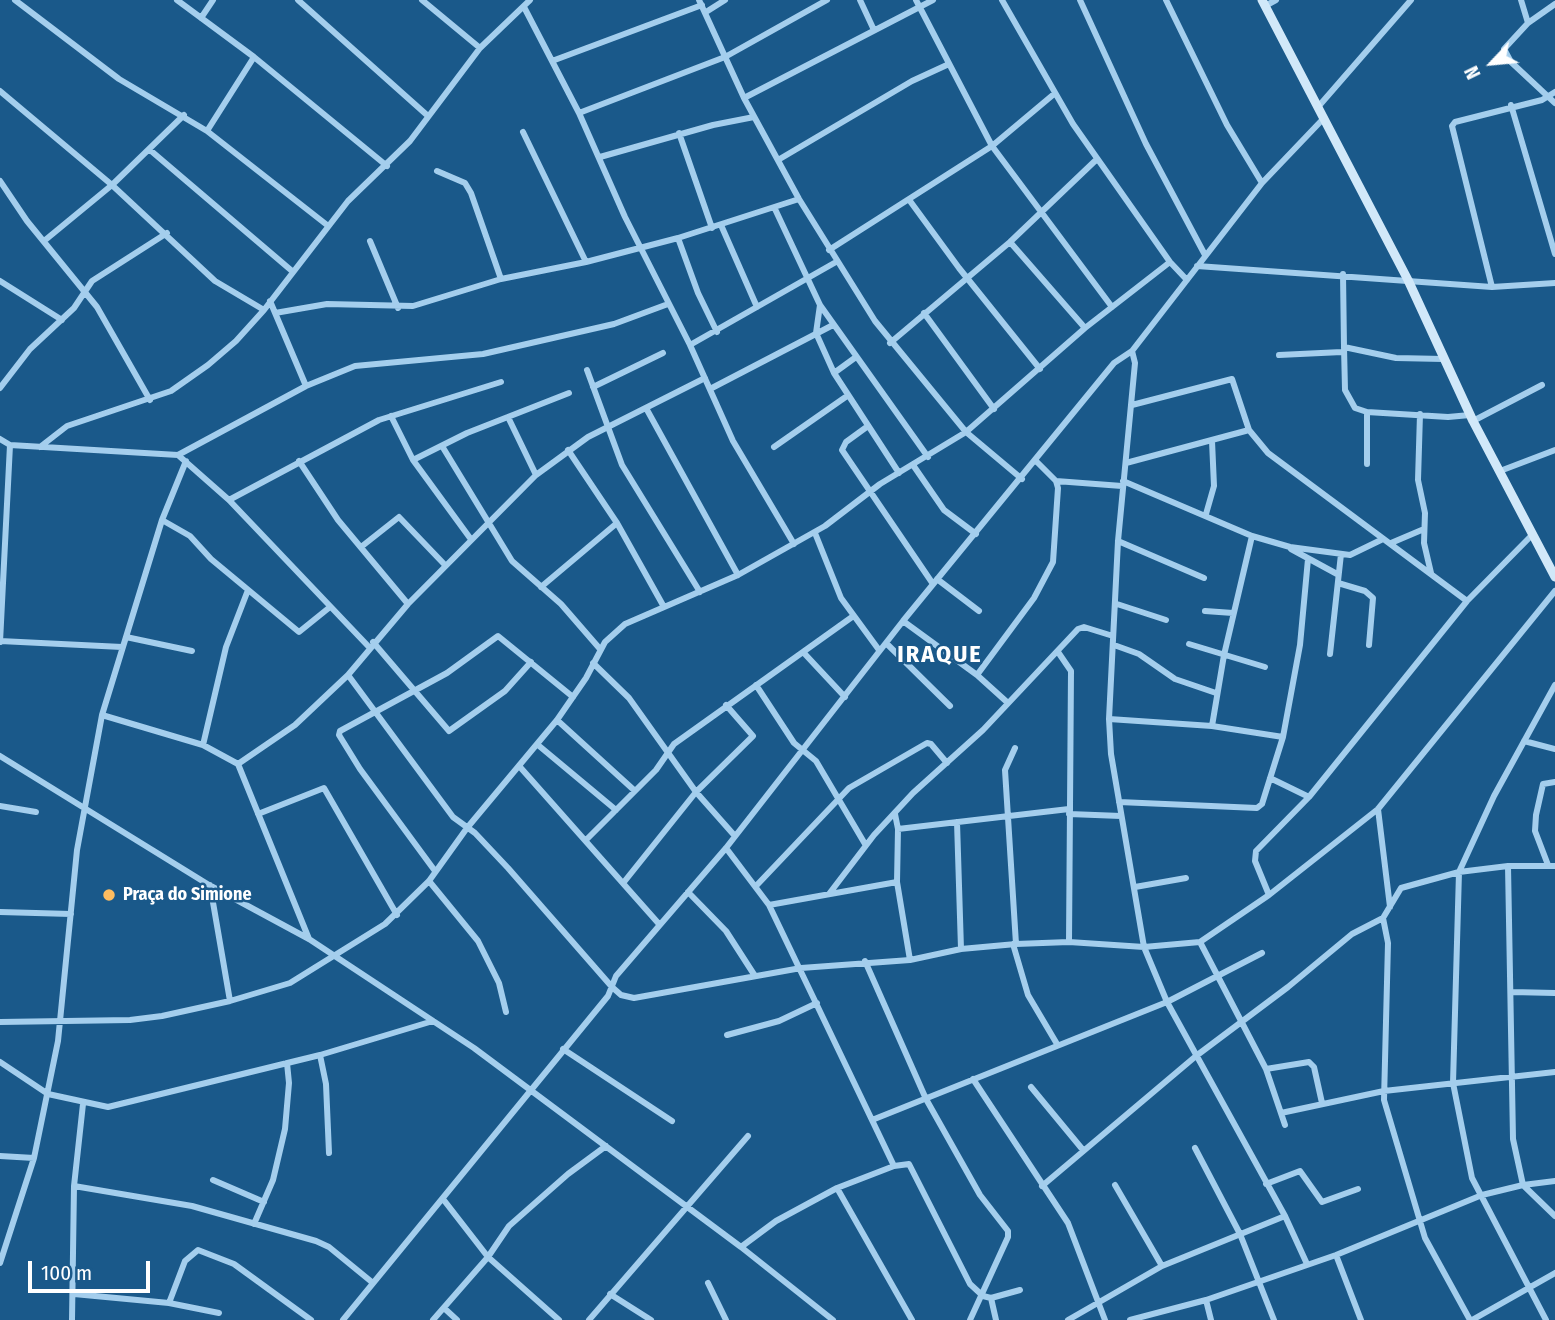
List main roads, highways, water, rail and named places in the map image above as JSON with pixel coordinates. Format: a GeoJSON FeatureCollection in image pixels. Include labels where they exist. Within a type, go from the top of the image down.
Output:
{"type":"FeatureCollection","features":[{"type":"Feature","properties":{"kind":"place","name":"Praça do Simione"},"geometry":{"type":"Point","coordinates":[109,895]}},
{"type":"Feature","properties":{"kind":"district","name":"IRAQUE"},"geometry":{"type":"Point","coordinates":[940,655]}}]}
